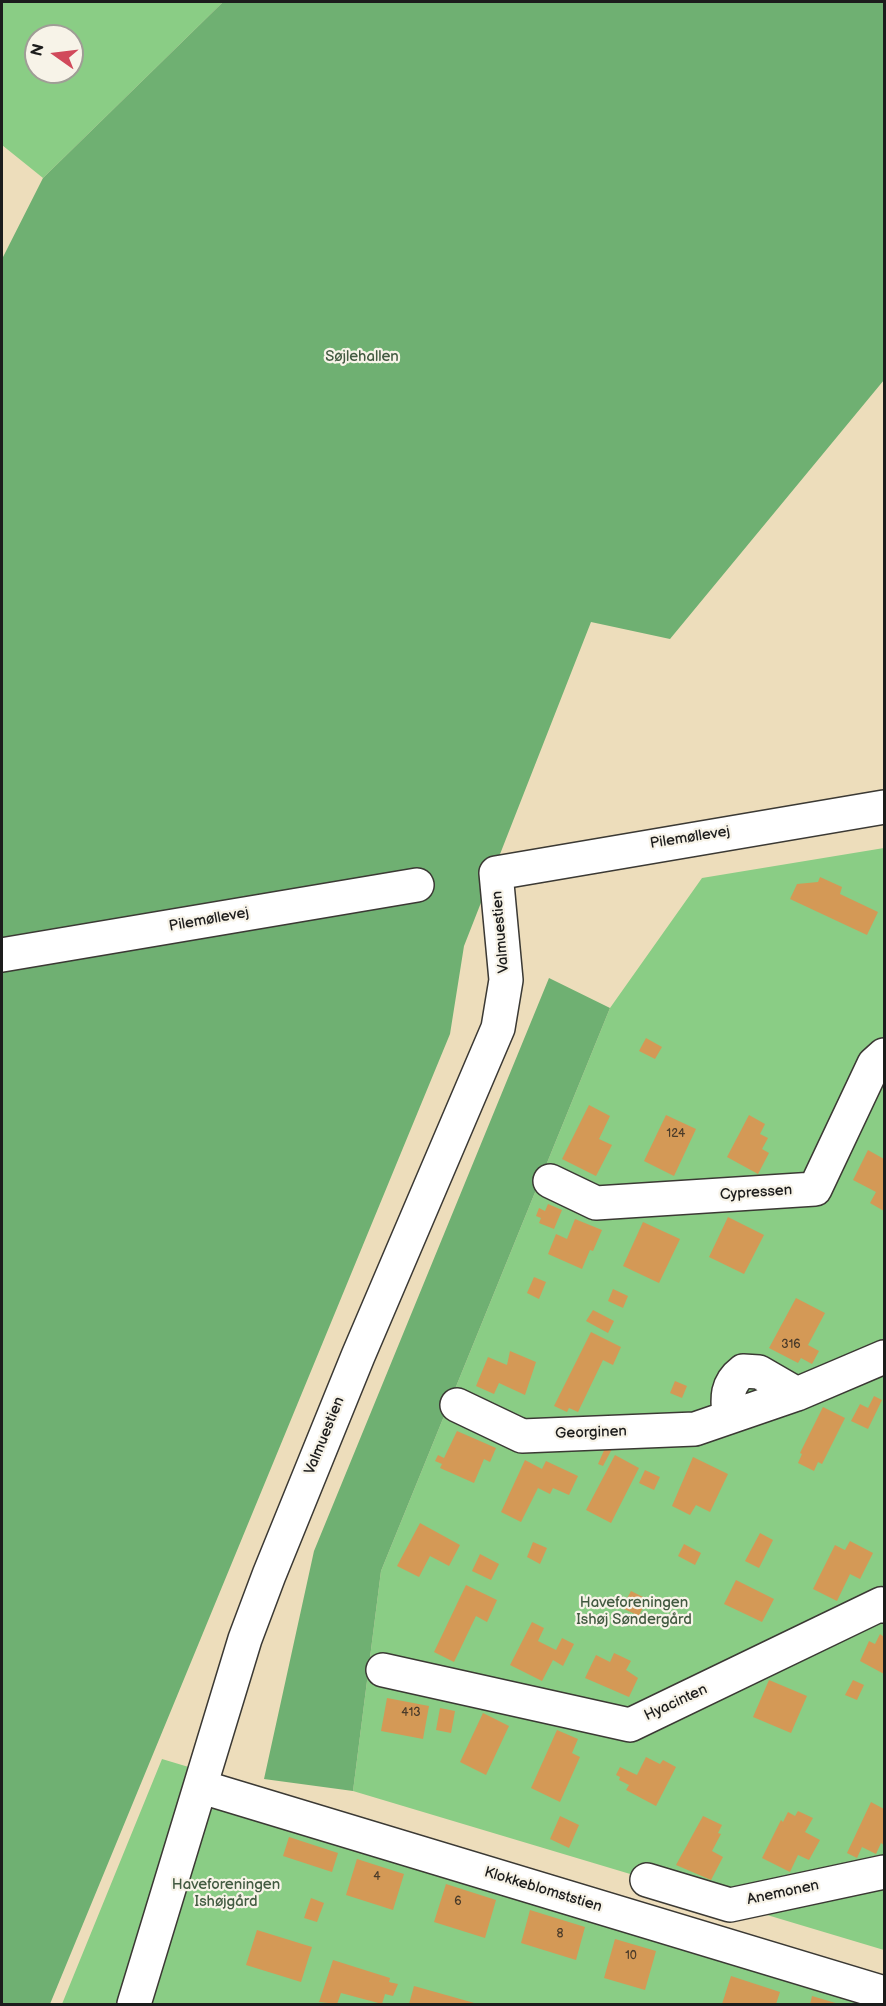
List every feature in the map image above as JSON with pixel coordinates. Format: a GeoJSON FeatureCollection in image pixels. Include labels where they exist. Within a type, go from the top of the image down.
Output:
{"type":"FeatureCollection","features":[{"type":"Feature","properties":{"kind":"street","name":"Pilemøllevej"},"geometry":{"type":"LineString","coordinates":[[496,873],[885,807]]}},
{"type":"Feature","properties":{"kind":"street","name":"Valmuestien"},"geometry":{"type":"LineString","coordinates":[[143,2002],[245,1639],[358,1356],[498,1028],[506,980],[496,873]]}},
{"type":"Feature","properties":{"kind":"street","name":"Pilemøllevej"},"geometry":{"type":"LineString","coordinates":[[2,955],[417,885]]}},
{"type":"Feature","properties":{"kind":"street","name":"Cypressen"},"geometry":{"type":"LineString","coordinates":[[550,1181],[596,1203],[815,1189],[874,1064],[885,1055]]}},
{"type":"Feature","properties":{"kind":"street","name":"Georginen"},"geometry":{"type":"LineString","coordinates":[[457,1405],[522,1436],[695,1429],[797,1394],[885,1357]]}},
{"type":"Feature","properties":{"kind":"street","name":"Hyacinten"},"geometry":{"type":"LineString","coordinates":[[383,1670],[630,1725],[881,1604],[885,1606]]}},
{"type":"Feature","properties":{"kind":"street","name":"Klokkeblomststien"},"geometry":{"type":"LineString","coordinates":[[202,1787],[885,1993]]}},
{"type":"Feature","properties":{"kind":"street","name":"Anemonen"},"geometry":{"type":"LineString","coordinates":[[647,1880],[730,1905],[885,1872]]}},
{"type":"Feature","properties":{"kind":"green space"},"geometry":{"type":"Polygon","coordinates":[[[2,2],[223,2],[43,178],[2,145],[2,2]]]}},
{"type":"Feature","properties":{"kind":"green space","name":"Søjlehallen"},"geometry":{"type":"Polygon","coordinates":[[[223,2],[884,2],[884,380],[670,639],[591,622],[464,946],[450,1034],[50,2004],[2,2004],[2,259],[43,178],[223,2]]]}},
{"type":"Feature","properties":{"kind":"green space","name":"Haveforeningen Ishøj Søndergård"},"geometry":{"type":"Polygon","coordinates":[[[884,848],[884,1950],[353,1791],[381,1571],[610,1008],[702,878],[884,848]]]}},
{"type":"Feature","properties":{"kind":"green space"},"geometry":{"type":"Polygon","coordinates":[[[549,978],[610,1008],[381,1571],[353,1791],[264,1779],[314,1551],[549,978]]]}},
{"type":"Feature","properties":{"kind":"green space","name":"Haveforeningen Ishøjgård"},"geometry":{"type":"Polygon","coordinates":[[[162,1759],[884,1976],[884,2004],[62,2004],[162,1759]]]}},
{"type":"Feature","properties":{"kind":"building"},"geometry":{"type":"Polygon","coordinates":[[[820,877],[842,887],[840,894],[878,912],[867,935],[790,899],[797,884],[818,882],[820,877]]]}},
{"type":"Feature","properties":{"kind":"building"},"geometry":{"type":"Polygon","coordinates":[[[646,1038],[662,1047],[655,1059],[639,1051],[646,1038]]]}},
{"type":"Feature","properties":{"kind":"building"},"geometry":{"type":"Polygon","coordinates":[[[589,1105],[610,1116],[599,1139],[612,1145],[596,1176],[562,1159],[589,1105]]]}},
{"type":"Feature","properties":{"kind":"building"},"geometry":{"type":"Polygon","coordinates":[[[666,1115],[696,1129],[674,1176],[644,1161],[666,1115]]]}},
{"type":"Feature","properties":{"kind":"building"},"geometry":{"type":"Polygon","coordinates":[[[749,1115],[765,1124],[760,1134],[768,1138],[762,1149],[769,1153],[758,1174],[727,1157],[749,1115]]]}},
{"type":"Feature","properties":{"kind":"building"},"geometry":{"type":"Polygon","coordinates":[[[868,1150],[884,1159],[884,1211],[870,1203],[876,1192],[853,1180],[868,1150]]]}},
{"type":"Feature","properties":{"kind":"building"},"geometry":{"type":"Polygon","coordinates":[[[548,1204],[562,1210],[554,1229],[539,1223],[541,1218],[536,1216],[539,1208],[545,1211],[548,1204]]]}},
{"type":"Feature","properties":{"kind":"building"},"geometry":{"type":"Polygon","coordinates":[[[728,1217],[764,1235],[744,1274],[709,1257],[728,1217]]]}},
{"type":"Feature","properties":{"kind":"building"},"geometry":{"type":"Polygon","coordinates":[[[575,1219],[602,1230],[582,1269],[548,1254],[556,1234],[567,1239],[575,1219]]]}},
{"type":"Feature","properties":{"kind":"building"},"geometry":{"type":"Polygon","coordinates":[[[643,1222],[680,1239],[659,1283],[623,1266],[643,1222]]]}},
{"type":"Feature","properties":{"kind":"building"},"geometry":{"type":"Polygon","coordinates":[[[534,1277],[546,1282],[539,1299],[527,1293],[534,1277]]]}},
{"type":"Feature","properties":{"kind":"building"},"geometry":{"type":"Polygon","coordinates":[[[613,1289],[628,1296],[623,1308],[608,1301],[613,1289]]]}},
{"type":"Feature","properties":{"kind":"building"},"geometry":{"type":"Polygon","coordinates":[[[796,1298],[825,1313],[808,1345],[819,1351],[812,1364],[801,1358],[798,1363],[769,1348],[796,1298]]]}},
{"type":"Feature","properties":{"kind":"building"},"geometry":{"type":"Polygon","coordinates":[[[593,1310],[614,1321],[608,1333],[586,1321],[593,1310]]]}},
{"type":"Feature","properties":{"kind":"building"},"geometry":{"type":"Polygon","coordinates":[[[591,1332],[621,1347],[613,1365],[603,1360],[578,1412],[569,1408],[567,1412],[554,1406],[591,1332]]]}},
{"type":"Feature","properties":{"kind":"building"},"geometry":{"type":"Polygon","coordinates":[[[510,1351],[536,1362],[525,1395],[499,1383],[494,1394],[476,1386],[488,1357],[507,1365],[510,1351]]]}},
{"type":"Feature","properties":{"kind":"building"},"geometry":{"type":"Polygon","coordinates":[[[675,1381],[687,1386],[682,1398],[670,1393],[675,1381]]]}},
{"type":"Feature","properties":{"kind":"building"},"geometry":{"type":"Polygon","coordinates":[[[874,1396],[882,1400],[868,1429],[851,1421],[860,1404],[868,1408],[874,1396]]]}},
{"type":"Feature","properties":{"kind":"building"},"geometry":{"type":"Polygon","coordinates":[[[823,1407],[845,1418],[822,1464],[818,1462],[814,1471],[798,1463],[802,1454],[800,1453],[823,1407]]]}},
{"type":"Feature","properties":{"kind":"building"},"geometry":{"type":"Polygon","coordinates":[[[457,1431],[496,1448],[490,1462],[484,1459],[474,1483],[440,1468],[442,1464],[435,1461],[438,1455],[444,1458],[457,1431]]]}},
{"type":"Feature","properties":{"kind":"building"},"geometry":{"type":"Polygon","coordinates":[[[606,1446],[612,1449],[603,1466],[598,1464],[606,1446]]]}},
{"type":"Feature","properties":{"kind":"building"},"geometry":{"type":"Polygon","coordinates":[[[615,1455],[639,1468],[611,1523],[586,1510],[615,1455]]]}},
{"type":"Feature","properties":{"kind":"building"},"geometry":{"type":"Polygon","coordinates":[[[693,1457],[728,1474],[710,1512],[696,1505],[690,1515],[672,1506],[693,1457]]]}},
{"type":"Feature","properties":{"kind":"building"},"geometry":{"type":"Polygon","coordinates":[[[525,1460],[542,1469],[546,1461],[578,1476],[569,1495],[553,1488],[550,1494],[538,1488],[521,1522],[501,1512],[525,1460]]]}},
{"type":"Feature","properties":{"kind":"building"},"geometry":{"type":"Polygon","coordinates":[[[645,1470],[660,1477],[654,1490],[639,1483],[645,1470]]]}},
{"type":"Feature","properties":{"kind":"building"},"geometry":{"type":"Polygon","coordinates":[[[420,1523],[460,1545],[449,1566],[430,1556],[419,1577],[397,1566],[420,1523]]]}},
{"type":"Feature","properties":{"kind":"building"},"geometry":{"type":"Polygon","coordinates":[[[760,1533],[773,1540],[759,1568],[745,1561],[760,1533]]]}},
{"type":"Feature","properties":{"kind":"building"},"geometry":{"type":"Polygon","coordinates":[[[850,1541],[873,1553],[860,1579],[850,1574],[837,1601],[813,1589],[835,1545],[845,1550],[850,1541]]]}},
{"type":"Feature","properties":{"kind":"building"},"geometry":{"type":"Polygon","coordinates":[[[533,1542],[547,1548],[540,1564],[527,1557],[533,1542]]]}},
{"type":"Feature","properties":{"kind":"building"},"geometry":{"type":"Polygon","coordinates":[[[684,1544],[701,1553],[695,1565],[678,1556],[684,1544]]]}},
{"type":"Feature","properties":{"kind":"building"},"geometry":{"type":"Polygon","coordinates":[[[480,1554],[499,1564],[491,1580],[472,1571],[480,1554]]]}},
{"type":"Feature","properties":{"kind":"building"},"geometry":{"type":"Polygon","coordinates":[[[736,1580],[774,1599],[762,1622],[724,1604],[736,1580]]]}},
{"type":"Feature","properties":{"kind":"building"},"geometry":{"type":"Polygon","coordinates":[[[466,1585],[497,1600],[487,1622],[476,1616],[454,1662],[434,1652],[466,1585]]]}},
{"type":"Feature","properties":{"kind":"building"},"geometry":{"type":"Polygon","coordinates":[[[631,1591],[647,1599],[639,1616],[622,1608],[631,1591]]]}},
{"type":"Feature","properties":{"kind":"building"},"geometry":{"type":"Polygon","coordinates":[[[532,1622],[544,1628],[538,1641],[556,1650],[562,1638],[574,1644],[563,1666],[553,1660],[542,1681],[510,1665],[532,1622]]]}},
{"type":"Feature","properties":{"kind":"building"},"geometry":{"type":"Polygon","coordinates":[[[880,1634],[884,1637],[884,1674],[860,1661],[869,1641],[875,1644],[880,1634]]]}},
{"type":"Feature","properties":{"kind":"building"},"geometry":{"type":"Polygon","coordinates":[[[614,1653],[631,1661],[626,1670],[638,1678],[629,1697],[585,1678],[596,1655],[610,1662],[614,1653]]]}},
{"type":"Feature","properties":{"kind":"building"},"geometry":{"type":"Polygon","coordinates":[[[769,1680],[807,1696],[791,1733],[753,1717],[769,1680]]]}},
{"type":"Feature","properties":{"kind":"building"},"geometry":{"type":"Polygon","coordinates":[[[853,1680],[864,1685],[857,1700],[845,1695],[853,1680]]]}},
{"type":"Feature","properties":{"kind":"building"},"geometry":{"type":"Polygon","coordinates":[[[387,1698],[429,1706],[423,1739],[381,1731],[387,1698]]]}},
{"type":"Feature","properties":{"kind":"building"},"geometry":{"type":"Polygon","coordinates":[[[440,1708],[455,1711],[451,1733],[436,1730],[440,1708]]]}},
{"type":"Feature","properties":{"kind":"building"},"geometry":{"type":"Polygon","coordinates":[[[483,1713],[509,1726],[486,1775],[460,1762],[483,1713]]]}},
{"type":"Feature","properties":{"kind":"building"},"geometry":{"type":"Polygon","coordinates":[[[557,1730],[578,1739],[572,1753],[580,1757],[560,1802],[531,1788],[557,1730]]]}},
{"type":"Feature","properties":{"kind":"building"},"geometry":{"type":"Polygon","coordinates":[[[646,1757],[660,1764],[663,1760],[676,1767],[656,1806],[626,1790],[629,1785],[619,1780],[620,1777],[616,1775],[620,1767],[637,1775],[646,1757]]]}},
{"type":"Feature","properties":{"kind":"building"},"geometry":{"type":"Polygon","coordinates":[[[871,1802],[884,1809],[884,1845],[881,1843],[876,1854],[862,1847],[857,1858],[847,1853],[871,1802]]]}},
{"type":"Feature","properties":{"kind":"building"},"geometry":{"type":"Polygon","coordinates":[[[798,1811],[813,1818],[805,1832],[820,1840],[809,1860],[798,1855],[790,1872],[762,1858],[781,1820],[783,1822],[788,1812],[795,1816],[798,1811]]]}},
{"type":"Feature","properties":{"kind":"building"},"geometry":{"type":"Polygon","coordinates":[[[560,1816],[579,1825],[569,1848],[550,1839],[560,1816]]]}},
{"type":"Feature","properties":{"kind":"building"},"geometry":{"type":"Polygon","coordinates":[[[703,1816],[722,1825],[718,1833],[721,1834],[712,1851],[723,1857],[711,1880],[676,1865],[703,1816]]]}},
{"type":"Feature","properties":{"kind":"building"},"geometry":{"type":"Polygon","coordinates":[[[289,1837],[338,1853],[332,1872],[283,1856],[289,1837]]]}},
{"type":"Feature","properties":{"kind":"building"},"geometry":{"type":"Polygon","coordinates":[[[357,1859],[404,1874],[393,1910],[346,1895],[357,1859]]]}},
{"type":"Feature","properties":{"kind":"building"},"geometry":{"type":"Polygon","coordinates":[[[446,1884],[496,1900],[485,1938],[434,1922],[446,1884]]]}},
{"type":"Feature","properties":{"kind":"building"},"geometry":{"type":"Polygon","coordinates":[[[311,1898],[324,1903],[317,1922],[304,1918],[311,1898]]]}},
{"type":"Feature","properties":{"kind":"building"},"geometry":{"type":"Polygon","coordinates":[[[530,1910],[585,1927],[576,1960],[521,1943],[530,1910]]]}},
{"type":"Feature","properties":{"kind":"building"},"geometry":{"type":"Polygon","coordinates":[[[257,1930],[312,1947],[301,1982],[246,1965],[257,1930]]]}},
{"type":"Feature","properties":{"kind":"building"},"geometry":{"type":"Polygon","coordinates":[[[615,1939],[656,1951],[645,1990],[604,1978],[615,1939]]]}},
{"type":"Feature","properties":{"kind":"building"},"geometry":{"type":"Polygon","coordinates":[[[333,1960],[390,1978],[389,1982],[398,1984],[393,1996],[385,1994],[382,2004],[341,1993],[337,2004],[319,2002],[333,1960]]]}},
{"type":"Feature","properties":{"kind":"building"},"geometry":{"type":"Polygon","coordinates":[[[731,1976],[780,1992],[776,2004],[722,2004],[731,1976]]]}},
{"type":"Feature","properties":{"kind":"building"},"geometry":{"type":"Polygon","coordinates":[[[414,1986],[478,2004],[409,2004],[414,1986]]]}},
{"type":"Feature","properties":{"kind":"building"},"geometry":{"type":"Polygon","coordinates":[[[812,1996],[839,2004],[810,2004],[812,1996]]]}}]}
